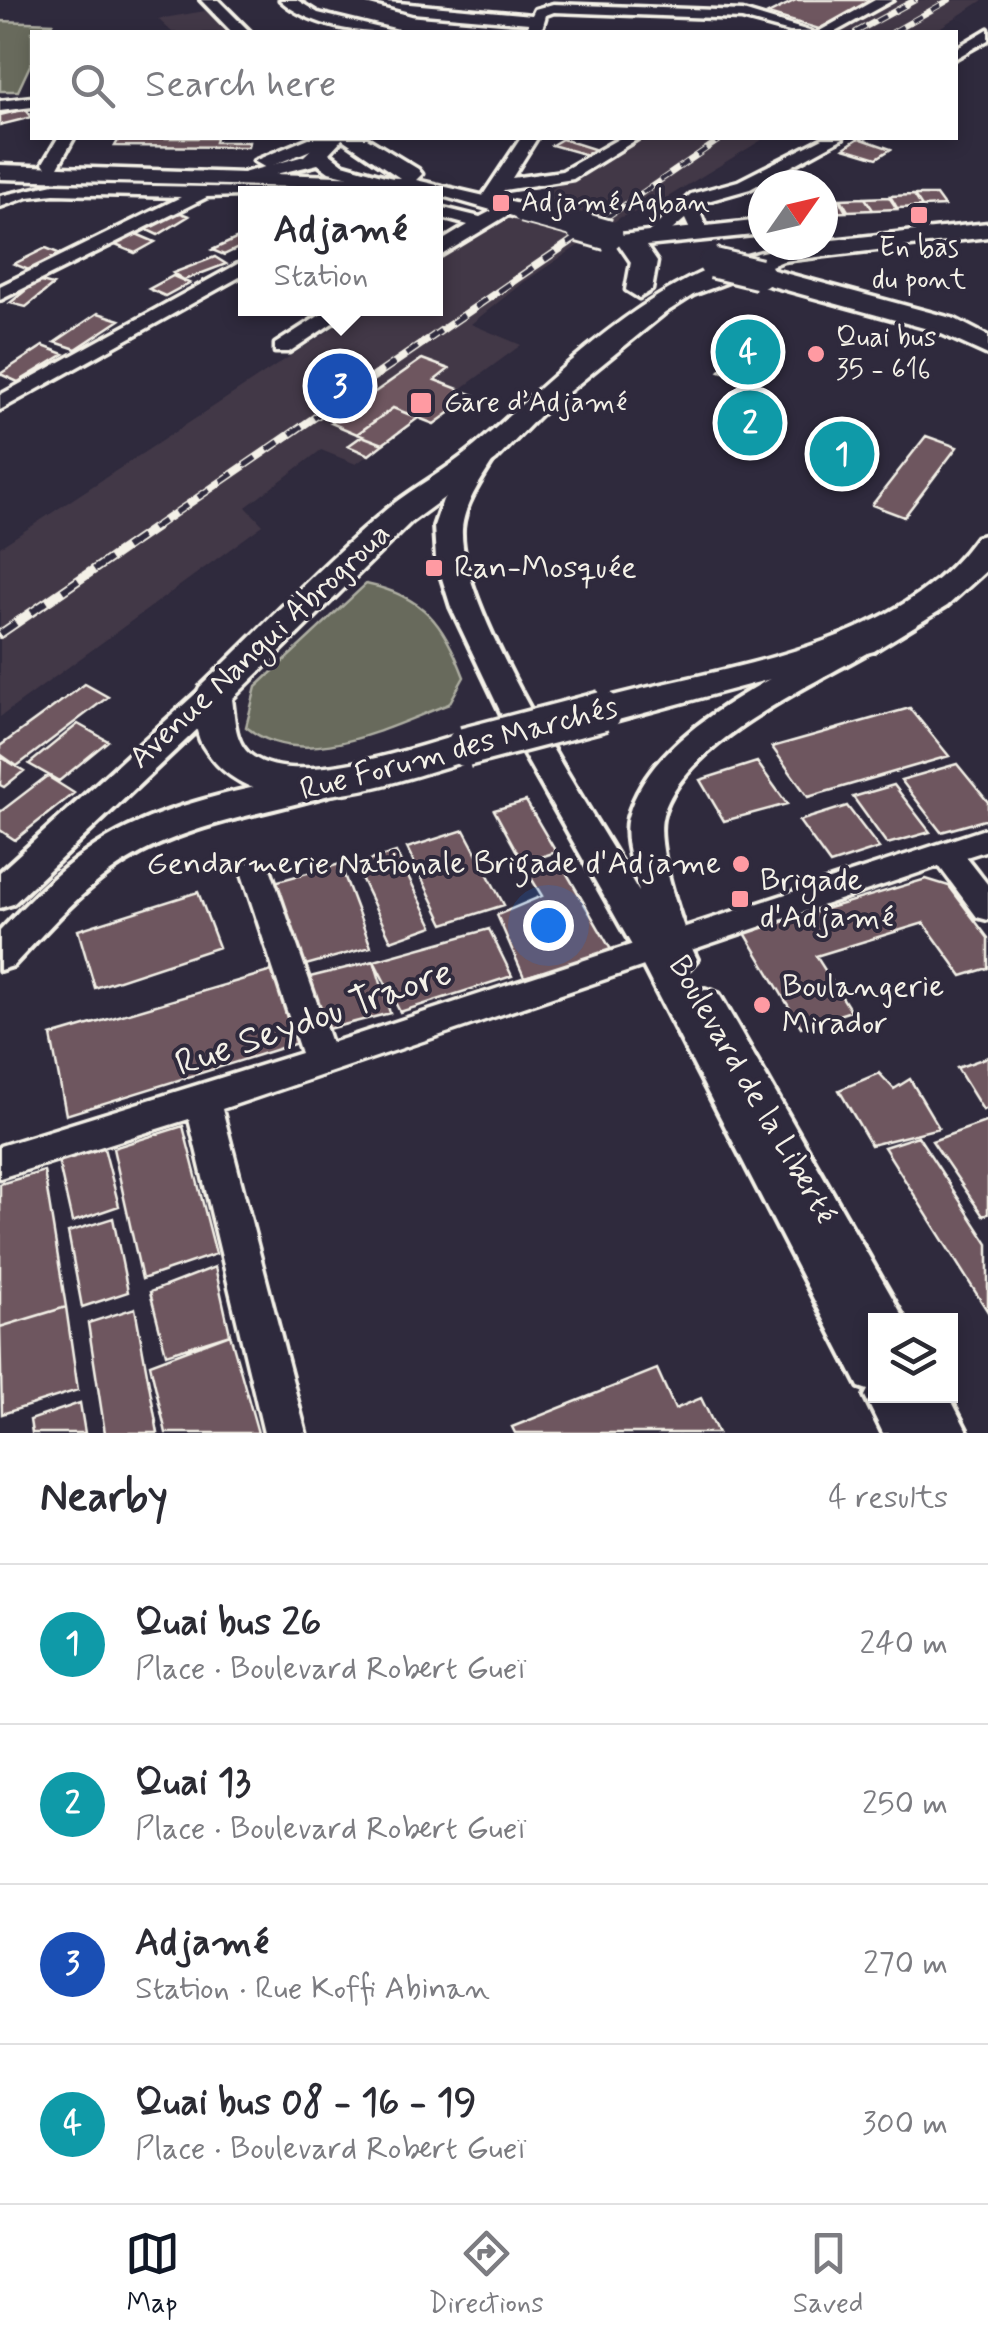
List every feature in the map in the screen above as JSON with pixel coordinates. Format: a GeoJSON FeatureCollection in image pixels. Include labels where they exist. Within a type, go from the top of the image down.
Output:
{"type":"FeatureCollection","features":[{"type":"Feature","properties":{"kind":"main road"},"geometry":{"type":"LineString","coordinates":[[355,140],[406,179]]}},
{"type":"Feature","properties":{"kind":"main road"},"geometry":{"type":"LineString","coordinates":[[0,162],[266,161],[322,143],[431,186]]}},
{"type":"Feature","properties":{"kind":"main road"},"geometry":{"type":"LineString","coordinates":[[0,172],[406,179]]}},
{"type":"Feature","properties":{"kind":"main road"},"geometry":{"type":"LineString","coordinates":[[443,190],[856,300],[945,326],[988,348]]}},
{"type":"Feature","properties":{"kind":"main road"},"geometry":{"type":"LineString","coordinates":[[838,223],[988,221]]}},
{"type":"Feature","properties":{"kind":"main road"},"geometry":{"type":"LineString","coordinates":[[630,237],[748,229]]}},
{"type":"Feature","properties":{"kind":"main road","name":"Avenue Nangui Abrogroua"},"geometry":{"type":"LineString","coordinates":[[213,696],[400,516],[485,453],[538,403],[655,307],[716,274],[780,254],[988,230]]}},
{"type":"Feature","properties":{"kind":"main road"},"geometry":{"type":"LineString","coordinates":[[630,237],[644,262],[639,290]]}},
{"type":"Feature","properties":{"kind":"main road","name":"Avenue Nangui Abrogroua"},"geometry":{"type":"LineString","coordinates":[[538,403],[572,349],[639,290],[665,272],[707,261]]}},
{"type":"Feature","properties":{"kind":"main road"},"geometry":{"type":"LineString","coordinates":[[538,403],[619,359],[704,300],[728,289],[782,281]]}},
{"type":"Feature","properties":{"kind":"main road","name":"Boulevard de la Liberté"},"geometry":{"type":"LineString","coordinates":[[860,643],[935,598],[975,562],[988,544]]}},
{"type":"Feature","properties":{"kind":"main road","name":"Rue Forum des Marchés"},"geometry":{"type":"LineString","coordinates":[[332,782],[860,643]]}},
{"type":"Feature","properties":{"kind":"main road"},"geometry":{"type":"LineString","coordinates":[[213,696],[211,724],[233,762],[253,774],[282,781],[332,782]]}},
{"type":"Feature","properties":{"kind":"street"},"geometry":{"type":"LineString","coordinates":[[209,0],[240,30]]}},
{"type":"Feature","properties":{"kind":"street"},"geometry":{"type":"LineString","coordinates":[[287,0],[326,20],[378,30]]}},
{"type":"Feature","properties":{"kind":"street"},"geometry":{"type":"LineString","coordinates":[[372,0],[536,26],[540,12],[553,8],[743,15],[798,30]]}},
{"type":"Feature","properties":{"kind":"street"},"geometry":{"type":"LineString","coordinates":[[743,15],[774,0]]}},
{"type":"Feature","properties":{"kind":"street"},"geometry":{"type":"LineString","coordinates":[[829,30],[886,0]]}},
{"type":"Feature","properties":{"kind":"street"},"geometry":{"type":"LineString","coordinates":[[958,53],[988,33]]}},
{"type":"Feature","properties":{"kind":"street"},"geometry":{"type":"LineString","coordinates":[[0,106],[30,103]]}},
{"type":"Feature","properties":{"kind":"street"},"geometry":{"type":"LineString","coordinates":[[52,163],[65,140]]}},
{"type":"Feature","properties":{"kind":"street"},"geometry":{"type":"LineString","coordinates":[[443,246],[494,204],[528,140]]}},
{"type":"Feature","properties":{"kind":"street"},"geometry":{"type":"LineString","coordinates":[[443,210],[494,204],[567,175],[627,140]]}},
{"type":"Feature","properties":{"kind":"street"},"geometry":{"type":"LineString","coordinates":[[630,237],[710,193],[744,185],[831,140]]}},
{"type":"Feature","properties":{"kind":"street"},"geometry":{"type":"LineString","coordinates":[[242,176],[286,168],[322,143]]}},
{"type":"Feature","properties":{"kind":"street"},"geometry":{"type":"LineString","coordinates":[[0,202],[25,192],[54,189],[238,193]]}},
{"type":"Feature","properties":{"kind":"street"},"geometry":{"type":"LineString","coordinates":[[0,294],[202,192]]}},
{"type":"Feature","properties":{"kind":"street"},"geometry":{"type":"LineString","coordinates":[[691,204],[700,232]]}},
{"type":"Feature","properties":{"kind":"street"},"geometry":{"type":"LineString","coordinates":[[0,404],[238,270]]}},
{"type":"Feature","properties":{"kind":"street"},"geometry":{"type":"LineString","coordinates":[[282,348],[333,316]]}},
{"type":"Feature","properties":{"kind":"street"},"geometry":{"type":"LineString","coordinates":[[485,453],[457,500],[448,526],[450,560],[482,646],[520,719],[660,944]]}},
{"type":"Feature","properties":{"kind":"street","name":"Boulevard de la Liberté"},"geometry":{"type":"LineString","coordinates":[[860,643],[703,740],[670,767],[655,790],[645,820],[660,944],[868,1354]]}},
{"type":"Feature","properties":{"kind":"street","name":"Avenue Nangui Abrogroua"},"geometry":{"type":"LineString","coordinates":[[0,894],[213,696]]}},
{"type":"Feature","properties":{"kind":"street","name":"Rue Forum des Marchés"},"geometry":{"type":"LineString","coordinates":[[0,954],[70,883],[114,851],[153,832],[332,782]]}},
{"type":"Feature","properties":{"kind":"street","name":"Rue Seydou Traore"},"geometry":{"type":"LineString","coordinates":[[0,1162],[203,1103],[660,944],[988,839]]}},
{"type":"Feature","properties":{"kind":"street"},"geometry":{"type":"LineString","coordinates":[[945,852],[988,908]]}},
{"type":"Feature","properties":{"kind":"street"},"geometry":{"type":"LineString","coordinates":[[256,871],[321,1062]]}},
{"type":"Feature","properties":{"kind":"street","name":"Boulevard de la Liberté"},"geometry":{"type":"LineString","coordinates":[[660,944],[878,1313]]}},
{"type":"Feature","properties":{"kind":"street"},"geometry":{"type":"LineString","coordinates":[[203,1103],[285,1433]]}},
{"type":"Feature","properties":{"kind":"street"},"geometry":{"type":"LineString","coordinates":[[894,1403],[910,1433]]}},
{"type":"Feature","properties":{"kind":"street"},"geometry":{"type":"LineString","coordinates":[[927,1403],[944,1433]]}},
{"type":"Feature","properties":{"kind":"shaded area"},"geometry":{"type":"Polygon","coordinates":[[[892,0],[983,0],[936,30],[835,30],[892,0]]]}},
{"type":"Feature","properties":{"kind":"shaded area"},"geometry":{"type":"Polygon","coordinates":[[[205,11],[228,30],[170,30],[158,19],[205,11]]]}},
{"type":"Feature","properties":{"kind":"shaded area"},"geometry":{"type":"Polygon","coordinates":[[[633,140],[762,140],[653,206],[621,217],[521,284],[471,324],[521,345],[461,389],[474,395],[434,424],[418,418],[356,464],[321,450],[246,507],[263,525],[0,717],[0,547],[351,316],[443,316],[443,255],[633,140]]]}},
{"type":"Feature","properties":{"kind":"green space"},"geometry":{"type":"Polygon","coordinates":[[[0,21],[52,23],[48,30],[30,30],[30,65],[18,91],[0,91],[0,21]]]}},
{"type":"Feature","properties":{"kind":"green space"},"geometry":{"type":"Polygon","coordinates":[[[366,584],[403,596],[439,627],[464,677],[449,704],[373,734],[319,746],[293,746],[269,740],[246,727],[256,687],[366,584]]]}},
{"type":"Feature","properties":{"kind":"building"},"geometry":{"type":"Polygon","coordinates":[[[796,0],[874,0],[819,29],[768,14],[796,0]]]}},
{"type":"Feature","properties":{"kind":"building"},"geometry":{"type":"Polygon","coordinates":[[[25,109],[30,118],[0,125],[0,115],[25,109]]]}},
{"type":"Feature","properties":{"kind":"building"},"geometry":{"type":"Polygon","coordinates":[[[118,140],[249,142],[248,147],[115,146],[118,140]]]}},
{"type":"Feature","properties":{"kind":"building"},"geometry":{"type":"Polygon","coordinates":[[[565,140],[597,150],[587,155],[552,145],[565,140]]]}},
{"type":"Feature","properties":{"kind":"building"},"geometry":{"type":"Polygon","coordinates":[[[856,140],[865,140],[891,149],[877,158],[844,148],[856,140]]]}},
{"type":"Feature","properties":{"kind":"building"},"geometry":{"type":"Polygon","coordinates":[[[914,195],[936,195],[944,206],[922,207],[914,195]]]}},
{"type":"Feature","properties":{"kind":"building"},"geometry":{"type":"Polygon","coordinates":[[[914,195],[922,207],[897,208],[890,196],[914,195]]]}},
{"type":"Feature","properties":{"kind":"building"},"geometry":{"type":"Polygon","coordinates":[[[889,197],[897,209],[873,210],[865,198],[889,197]]]}},
{"type":"Feature","properties":{"kind":"building"},"geometry":{"type":"Polygon","coordinates":[[[865,198],[873,210],[848,211],[841,199],[865,198]]]}},
{"type":"Feature","properties":{"kind":"building"},"geometry":{"type":"Polygon","coordinates":[[[178,212],[189,216],[158,235],[143,228],[178,212]]]}},
{"type":"Feature","properties":{"kind":"building"},"geometry":{"type":"Polygon","coordinates":[[[134,233],[155,242],[135,253],[113,244],[134,233]]]}},
{"type":"Feature","properties":{"kind":"building"},"geometry":{"type":"Polygon","coordinates":[[[238,238],[238,248],[224,255],[212,250],[238,238]]]}},
{"type":"Feature","properties":{"kind":"building"},"geometry":{"type":"Polygon","coordinates":[[[46,248],[63,255],[31,271],[14,264],[46,248]]]}},
{"type":"Feature","properties":{"kind":"building"},"geometry":{"type":"Polygon","coordinates":[[[215,257],[226,264],[184,280],[173,273],[215,257]]]}},
{"type":"Feature","properties":{"kind":"building"},"geometry":{"type":"Polygon","coordinates":[[[173,276],[189,283],[165,296],[149,289],[173,276]]]}},
{"type":"Feature","properties":{"kind":"building"},"geometry":{"type":"Polygon","coordinates":[[[37,281],[53,285],[26,307],[10,303],[37,281]]]}},
{"type":"Feature","properties":{"kind":"building"},"geometry":{"type":"Polygon","coordinates":[[[98,313],[120,320],[76,349],[55,342],[98,313]]]}},
{"type":"Feature","properties":{"kind":"building"},"geometry":{"type":"Polygon","coordinates":[[[763,330],[775,334],[733,375],[720,371],[763,330]]]}},
{"type":"Feature","properties":{"kind":"building"},"geometry":{"type":"Polygon","coordinates":[[[43,346],[64,354],[18,382],[0,374],[43,346]]]}},
{"type":"Feature","properties":{"kind":"building"},"geometry":{"type":"Polygon","coordinates":[[[422,359],[449,369],[435,380],[474,395],[434,424],[393,408],[357,434],[331,423],[422,359]]]}},
{"type":"Feature","properties":{"kind":"building"},"geometry":{"type":"Polygon","coordinates":[[[393,408],[418,418],[383,444],[357,434],[393,408]]]}},
{"type":"Feature","properties":{"kind":"building"},"geometry":{"type":"Polygon","coordinates":[[[362,436],[383,444],[369,455],[348,446],[362,436]]]}},
{"type":"Feature","properties":{"kind":"building"},"geometry":{"type":"Polygon","coordinates":[[[926,436],[957,447],[904,517],[872,505],[926,436]]]}},
{"type":"Feature","properties":{"kind":"building"},"geometry":{"type":"Polygon","coordinates":[[[85,684],[108,697],[17,766],[0,754],[0,746],[85,684]]]}},
{"type":"Feature","properties":{"kind":"building"},"geometry":{"type":"Polygon","coordinates":[[[910,708],[949,756],[808,797],[772,747],[910,708]]]}},
{"type":"Feature","properties":{"kind":"building"},"geometry":{"type":"Polygon","coordinates":[[[78,724],[108,741],[59,781],[29,764],[78,724]]]}},
{"type":"Feature","properties":{"kind":"building"},"geometry":{"type":"Polygon","coordinates":[[[1,757],[24,771],[4,787],[0,785],[1,757]]]}},
{"type":"Feature","properties":{"kind":"building"},"geometry":{"type":"Polygon","coordinates":[[[757,762],[787,804],[724,821],[700,780],[757,762]]]}},
{"type":"Feature","properties":{"kind":"building"},"geometry":{"type":"Polygon","coordinates":[[[957,764],[988,802],[988,819],[941,832],[901,780],[957,764]]]}},
{"type":"Feature","properties":{"kind":"building"},"geometry":{"type":"Polygon","coordinates":[[[47,776],[74,793],[15,840],[0,830],[0,812],[47,776]]]}},
{"type":"Feature","properties":{"kind":"building"},"geometry":{"type":"Polygon","coordinates":[[[894,785],[930,832],[887,844],[853,797],[894,785]]]}},
{"type":"Feature","properties":{"kind":"building"},"geometry":{"type":"Polygon","coordinates":[[[526,801],[556,852],[523,863],[494,810],[526,801]]]}},
{"type":"Feature","properties":{"kind":"building"},"geometry":{"type":"Polygon","coordinates":[[[847,806],[879,848],[830,864],[799,821],[847,806]]]}},
{"type":"Feature","properties":{"kind":"building"},"geometry":{"type":"Polygon","coordinates":[[[464,830],[504,905],[444,924],[407,848],[464,830]]]}},
{"type":"Feature","properties":{"kind":"building"},"geometry":{"type":"Polygon","coordinates":[[[396,852],[433,926],[391,941],[355,865],[396,852]]]}},
{"type":"Feature","properties":{"kind":"building"},"geometry":{"type":"Polygon","coordinates":[[[559,860],[613,953],[524,977],[497,915],[542,896],[525,868],[559,860]]]}},
{"type":"Feature","properties":{"kind":"building"},"geometry":{"type":"Polygon","coordinates":[[[340,864],[371,947],[295,968],[267,884],[340,864]]]}},
{"type":"Feature","properties":{"kind":"building"},"geometry":{"type":"Polygon","coordinates":[[[926,879],[949,886],[988,938],[988,968],[962,976],[924,923],[816,956],[851,1011],[801,1027],[745,933],[926,879]]]}},
{"type":"Feature","properties":{"kind":"building"},"geometry":{"type":"Polygon","coordinates":[[[198,892],[219,947],[95,988],[78,930],[198,892]]]}},
{"type":"Feature","properties":{"kind":"building"},"geometry":{"type":"Polygon","coordinates":[[[489,929],[512,976],[400,1012],[374,961],[489,929]]]}},
{"type":"Feature","properties":{"kind":"building"},"geometry":{"type":"Polygon","coordinates":[[[374,961],[390,1013],[316,1032],[302,979],[374,961]]]}},
{"type":"Feature","properties":{"kind":"building"},"geometry":{"type":"Polygon","coordinates":[[[282,968],[307,1040],[66,1115],[51,1036],[282,968]]]}},
{"type":"Feature","properties":{"kind":"building"},"geometry":{"type":"Polygon","coordinates":[[[988,1057],[988,1107],[983,1110],[957,1068],[988,1057]]]}},
{"type":"Feature","properties":{"kind":"building"},"geometry":{"type":"Polygon","coordinates":[[[879,1073],[894,1089],[910,1079],[939,1128],[871,1145],[839,1090],[879,1073]]]}},
{"type":"Feature","properties":{"kind":"building"},"geometry":{"type":"Polygon","coordinates":[[[988,1121],[988,1214],[983,1216],[932,1141],[988,1121]]]}},
{"type":"Feature","properties":{"kind":"building"},"geometry":{"type":"Polygon","coordinates":[[[183,1126],[216,1254],[142,1279],[113,1148],[183,1126]]]}},
{"type":"Feature","properties":{"kind":"building"},"geometry":{"type":"Polygon","coordinates":[[[918,1136],[988,1244],[988,1312],[884,1147],[918,1136]]]}},
{"type":"Feature","properties":{"kind":"building"},"geometry":{"type":"Polygon","coordinates":[[[103,1144],[119,1206],[72,1222],[58,1160],[103,1144]]]}},
{"type":"Feature","properties":{"kind":"building"},"geometry":{"type":"Polygon","coordinates":[[[44,1171],[66,1307],[0,1327],[0,1184],[44,1171]]]}},
{"type":"Feature","properties":{"kind":"building"},"geometry":{"type":"Polygon","coordinates":[[[113,1218],[128,1292],[82,1307],[68,1232],[113,1218]]]}},
{"type":"Feature","properties":{"kind":"building"},"geometry":{"type":"Polygon","coordinates":[[[215,1267],[230,1334],[166,1354],[150,1292],[215,1267]]]}},
{"type":"Feature","properties":{"kind":"building"},"geometry":{"type":"Polygon","coordinates":[[[66,1307],[78,1390],[2,1414],[0,1327],[66,1307]]]}},
{"type":"Feature","properties":{"kind":"building"},"geometry":{"type":"Polygon","coordinates":[[[135,1308],[158,1433],[105,1433],[88,1323],[135,1308]]]}},
{"type":"Feature","properties":{"kind":"building"},"geometry":{"type":"Polygon","coordinates":[[[230,1334],[258,1433],[166,1433],[150,1364],[230,1334]]]}},
{"type":"Feature","properties":{"kind":"building"},"geometry":{"type":"Polygon","coordinates":[[[657,1369],[675,1409],[701,1398],[718,1433],[515,1433],[512,1427],[657,1369]]]}},
{"type":"Feature","properties":{"kind":"building"},"geometry":{"type":"Polygon","coordinates":[[[80,1403],[85,1433],[32,1433],[30,1420],[80,1403]]]}},
{"type":"Feature","properties":{"kind":"railway"},"geometry":{"type":"LineString","coordinates":[[860,30],[915,0]]}},
{"type":"Feature","properties":{"kind":"railway"},"geometry":{"type":"LineString","coordinates":[[896,30],[949,0]]}},
{"type":"Feature","properties":{"kind":"railway"},"geometry":{"type":"LineString","coordinates":[[588,230],[719,140]]}},
{"type":"Feature","properties":{"kind":"railway"},"geometry":{"type":"LineString","coordinates":[[152,529],[592,227]]}},
{"type":"Feature","properties":{"kind":"railway"},"geometry":{"type":"LineString","coordinates":[[0,634],[156,527]]}},
{"type":"Feature","properties":{"kind":"place","name":"Adjamé Agban"},"geometry":{"type":"Point","coordinates":[501,203]}},
{"type":"Feature","properties":{"kind":"place","name":"En bas du pont"},"geometry":{"type":"Point","coordinates":[919,215]}},
{"type":"Feature","properties":{"kind":"place","name":"Quai bus 08 - 16 - 19"},"geometry":{"type":"Point","coordinates":[748,352]}},
{"type":"Feature","properties":{"kind":"place","name":"Quai bus 35 - 616"},"geometry":{"type":"Point","coordinates":[816,354]}},
{"type":"Feature","properties":{"kind":"place","name":"Adjamé"},"geometry":{"type":"Point","coordinates":[340,386]}},
{"type":"Feature","properties":{"kind":"place","name":"Gare d’Adjamé"},"geometry":{"type":"Point","coordinates":[421,403]}},
{"type":"Feature","properties":{"kind":"place","name":"Quai 13"},"geometry":{"type":"Point","coordinates":[750,423]}},
{"type":"Feature","properties":{"kind":"place","name":"Quai bus 26"},"geometry":{"type":"Point","coordinates":[842,454]}},
{"type":"Feature","properties":{"kind":"place","name":"Ran-Mosquée"},"geometry":{"type":"Point","coordinates":[434,568]}},
{"type":"Feature","properties":{"kind":"place","name":"Gendarmerie Nationale Brigade d'Adjame"},"geometry":{"type":"Point","coordinates":[741,864]}},
{"type":"Feature","properties":{"kind":"place","name":"Brigade d'Adjamé"},"geometry":{"type":"Point","coordinates":[740,899]}},
{"type":"Feature","properties":{"kind":"place","name":"Boulangerie Mirador"},"geometry":{"type":"Point","coordinates":[762,1005]}}]}
